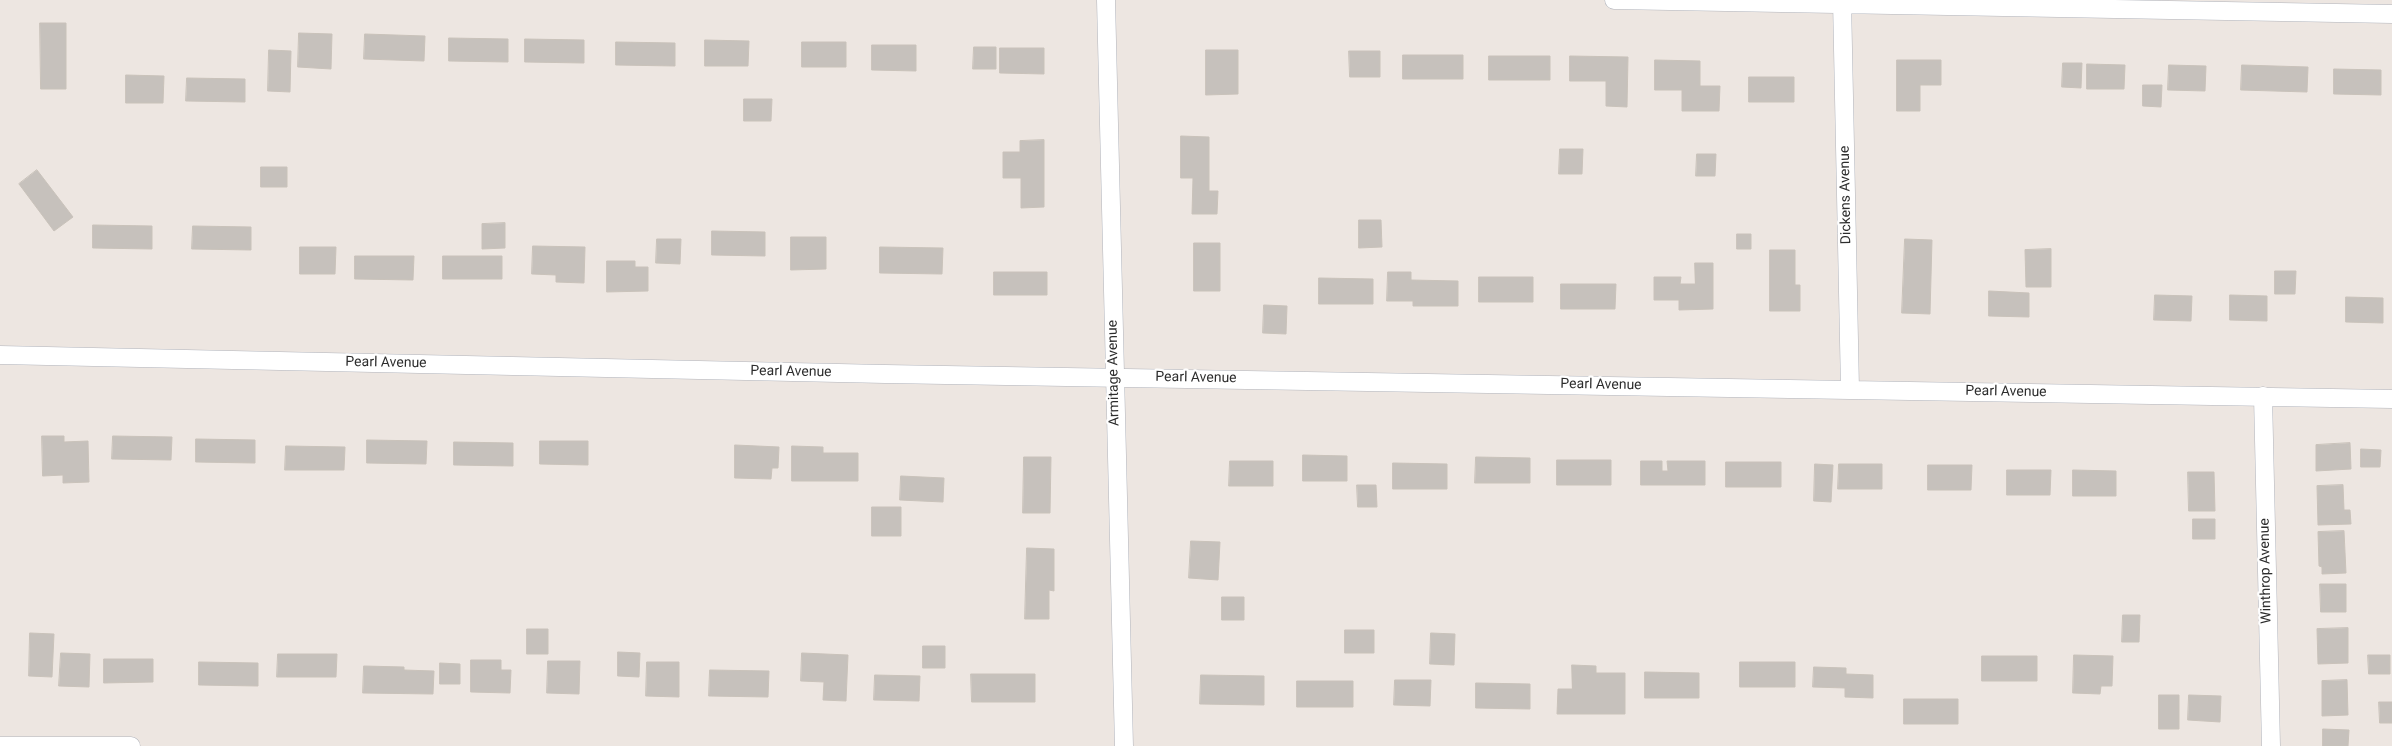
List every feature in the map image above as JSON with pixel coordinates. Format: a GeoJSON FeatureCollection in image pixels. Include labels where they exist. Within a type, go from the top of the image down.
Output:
{"type":"FeatureCollection","features":[{"type":"Feature","properties":{"kind":"street","name":"Armitage Avenue"},"geometry":{"type":"LineString","coordinates":[[1106,0],[1124,746]]}},
{"type":"Feature","properties":{"kind":"street"},"geometry":{"type":"LineString","coordinates":[[1614,0],[1842,2],[2392,14]]}},
{"type":"Feature","properties":{"kind":"street","name":"Dickens Avenue"},"geometry":{"type":"LineString","coordinates":[[1842,2],[1850,389]]}},
{"type":"Feature","properties":{"kind":"street","name":"Pearl Avenue"},"geometry":{"type":"LineString","coordinates":[[0,356],[885,374],[1114,376],[2392,399]]}},
{"type":"Feature","properties":{"kind":"street","name":"Winthrop Avenue"},"geometry":{"type":"LineString","coordinates":[[2263,396],[2270,746]]}},
{"type":"Feature","properties":{"kind":"street"},"geometry":{"type":"LineString","coordinates":[[0,746],[131,746]]}},
{"type":"Feature","properties":{"kind":"building"},"geometry":{"type":"Polygon","coordinates":[[[40,23],[66,23],[66,89],[41,89],[40,23]]]}},
{"type":"Feature","properties":{"kind":"building"},"geometry":{"type":"Polygon","coordinates":[[[299,33],[332,34],[331,69],[298,67],[299,33]]]}},
{"type":"Feature","properties":{"kind":"building"},"geometry":{"type":"Polygon","coordinates":[[[365,34],[425,36],[424,61],[364,59],[365,34]]]}},
{"type":"Feature","properties":{"kind":"building"},"geometry":{"type":"Polygon","coordinates":[[[449,38],[508,39],[508,62],[449,61],[449,38]]]}},
{"type":"Feature","properties":{"kind":"building"},"geometry":{"type":"Polygon","coordinates":[[[525,39],[584,40],[584,63],[525,62],[525,39]]]}},
{"type":"Feature","properties":{"kind":"building"},"geometry":{"type":"Polygon","coordinates":[[[705,40],[749,41],[748,66],[705,66],[705,40]]]}},
{"type":"Feature","properties":{"kind":"building"},"geometry":{"type":"Polygon","coordinates":[[[616,42],[675,43],[675,66],[616,65],[616,42]]]}},
{"type":"Feature","properties":{"kind":"building"},"geometry":{"type":"Polygon","coordinates":[[[802,42],[846,42],[846,67],[802,67],[802,42]]]}},
{"type":"Feature","properties":{"kind":"building"},"geometry":{"type":"Polygon","coordinates":[[[872,45],[916,45],[916,71],[872,70],[872,45]]]}},
{"type":"Feature","properties":{"kind":"building"},"geometry":{"type":"Polygon","coordinates":[[[974,47],[996,47],[996,69],[973,69],[974,47]]]}},
{"type":"Feature","properties":{"kind":"building"},"geometry":{"type":"Polygon","coordinates":[[[1000,48],[1044,48],[1044,74],[1000,73],[1000,48]]]}},
{"type":"Feature","properties":{"kind":"building"},"geometry":{"type":"Polygon","coordinates":[[[269,50],[291,51],[290,92],[268,91],[269,50]]]}},
{"type":"Feature","properties":{"kind":"building"},"geometry":{"type":"Polygon","coordinates":[[[1206,50],[1238,50],[1238,94],[1206,95],[1206,50]]]}},
{"type":"Feature","properties":{"kind":"building"},"geometry":{"type":"Polygon","coordinates":[[[1349,51],[1380,51],[1380,77],[1350,77],[1349,51]]]}},
{"type":"Feature","properties":{"kind":"building"},"geometry":{"type":"Polygon","coordinates":[[[1403,55],[1463,55],[1463,79],[1403,79],[1403,55]]]}},
{"type":"Feature","properties":{"kind":"building"},"geometry":{"type":"Polygon","coordinates":[[[1489,56],[1550,56],[1550,80],[1489,80],[1489,56]]]}},
{"type":"Feature","properties":{"kind":"building"},"geometry":{"type":"Polygon","coordinates":[[[1570,56],[1628,57],[1627,107],[1606,106],[1606,81],[1570,81],[1570,56]]]}},
{"type":"Feature","properties":{"kind":"building"},"geometry":{"type":"Polygon","coordinates":[[[1655,60],[1700,61],[1700,86],[1720,86],[1719,111],[1682,111],[1682,90],[1655,90],[1655,60]]]}},
{"type":"Feature","properties":{"kind":"building"},"geometry":{"type":"Polygon","coordinates":[[[1897,60],[1941,60],[1941,85],[1920,85],[1920,111],[1897,111],[1897,60]]]}},
{"type":"Feature","properties":{"kind":"building"},"geometry":{"type":"Polygon","coordinates":[[[2063,63],[2082,63],[2081,88],[2062,87],[2063,63]]]}},
{"type":"Feature","properties":{"kind":"building"},"geometry":{"type":"Polygon","coordinates":[[[2087,64],[2125,65],[2124,89],[2087,89],[2087,64]]]}},
{"type":"Feature","properties":{"kind":"building"},"geometry":{"type":"Polygon","coordinates":[[[2169,65],[2206,66],[2205,91],[2168,90],[2169,65]]]}},
{"type":"Feature","properties":{"kind":"building"},"geometry":{"type":"Polygon","coordinates":[[[2242,65],[2308,67],[2307,92],[2241,90],[2242,65]]]}},
{"type":"Feature","properties":{"kind":"building"},"geometry":{"type":"Polygon","coordinates":[[[2334,69],[2381,70],[2381,95],[2334,94],[2334,69]]]}},
{"type":"Feature","properties":{"kind":"building"},"geometry":{"type":"Polygon","coordinates":[[[126,75],[164,76],[163,103],[126,103],[126,75]]]}},
{"type":"Feature","properties":{"kind":"building"},"geometry":{"type":"Polygon","coordinates":[[[1749,77],[1794,77],[1794,102],[1749,102],[1749,77]]]}},
{"type":"Feature","properties":{"kind":"building"},"geometry":{"type":"Polygon","coordinates":[[[187,78],[245,79],[245,102],[186,101],[187,78]]]}},
{"type":"Feature","properties":{"kind":"building"},"geometry":{"type":"Polygon","coordinates":[[[2143,85],[2162,85],[2161,107],[2143,106],[2143,85]]]}},
{"type":"Feature","properties":{"kind":"building"},"geometry":{"type":"Polygon","coordinates":[[[744,99],[772,99],[771,121],[744,121],[744,99]]]}},
{"type":"Feature","properties":{"kind":"building"},"geometry":{"type":"Polygon","coordinates":[[[1181,136],[1209,137],[1209,191],[1218,191],[1217,214],[1192,214],[1193,178],[1181,178],[1181,136]]]}},
{"type":"Feature","properties":{"kind":"building"},"geometry":{"type":"Polygon","coordinates":[[[1044,140],[1044,207],[1021,208],[1021,178],[1003,178],[1003,152],[1020,152],[1020,141],[1044,140]]]}},
{"type":"Feature","properties":{"kind":"building"},"geometry":{"type":"Polygon","coordinates":[[[1560,149],[1583,149],[1582,174],[1559,174],[1560,149]]]}},
{"type":"Feature","properties":{"kind":"building"},"geometry":{"type":"Polygon","coordinates":[[[1697,154],[1716,154],[1715,176],[1696,176],[1697,154]]]}},
{"type":"Feature","properties":{"kind":"building"},"geometry":{"type":"Polygon","coordinates":[[[261,167],[287,167],[287,187],[261,187],[261,167]]]}},
{"type":"Feature","properties":{"kind":"building"},"geometry":{"type":"Polygon","coordinates":[[[37,170],[73,217],[54,231],[19,184],[37,170]]]}},
{"type":"Feature","properties":{"kind":"building"},"geometry":{"type":"Polygon","coordinates":[[[1359,220],[1381,220],[1382,247],[1359,248],[1359,220]]]}},
{"type":"Feature","properties":{"kind":"building"},"geometry":{"type":"Polygon","coordinates":[[[505,223],[505,248],[482,249],[482,224],[505,223]]]}},
{"type":"Feature","properties":{"kind":"building"},"geometry":{"type":"Polygon","coordinates":[[[93,225],[152,226],[152,249],[93,248],[93,225]]]}},
{"type":"Feature","properties":{"kind":"building"},"geometry":{"type":"Polygon","coordinates":[[[193,226],[251,227],[251,250],[192,249],[193,226]]]}},
{"type":"Feature","properties":{"kind":"building"},"geometry":{"type":"Polygon","coordinates":[[[712,231],[765,232],[765,256],[712,255],[712,231]]]}},
{"type":"Feature","properties":{"kind":"building"},"geometry":{"type":"Polygon","coordinates":[[[1737,234],[1751,234],[1751,249],[1737,249],[1737,234]]]}},
{"type":"Feature","properties":{"kind":"building"},"geometry":{"type":"Polygon","coordinates":[[[791,237],[826,237],[826,269],[791,270],[791,237]]]}},
{"type":"Feature","properties":{"kind":"building"},"geometry":{"type":"Polygon","coordinates":[[[657,239],[681,239],[680,264],[656,263],[657,239]]]}},
{"type":"Feature","properties":{"kind":"building"},"geometry":{"type":"Polygon","coordinates":[[[1905,239],[1932,240],[1930,314],[1902,313],[1905,239]]]}},
{"type":"Feature","properties":{"kind":"building"},"geometry":{"type":"Polygon","coordinates":[[[1194,243],[1220,243],[1220,291],[1194,291],[1194,243]]]}},
{"type":"Feature","properties":{"kind":"building"},"geometry":{"type":"Polygon","coordinates":[[[533,246],[585,247],[584,283],[556,282],[556,275],[532,274],[533,246]]]}},
{"type":"Feature","properties":{"kind":"building"},"geometry":{"type":"Polygon","coordinates":[[[300,247],[336,247],[335,274],[300,274],[300,247]]]}},
{"type":"Feature","properties":{"kind":"building"},"geometry":{"type":"Polygon","coordinates":[[[880,247],[943,248],[942,274],[880,273],[880,247]]]}},
{"type":"Feature","properties":{"kind":"building"},"geometry":{"type":"Polygon","coordinates":[[[2051,249],[2051,287],[2026,287],[2025,250],[2051,249]]]}},
{"type":"Feature","properties":{"kind":"building"},"geometry":{"type":"Polygon","coordinates":[[[1770,250],[1795,250],[1795,285],[1800,285],[1800,311],[1770,311],[1770,250]]]}},
{"type":"Feature","properties":{"kind":"building"},"geometry":{"type":"Polygon","coordinates":[[[355,256],[414,256],[413,280],[355,279],[355,256]]]}},
{"type":"Feature","properties":{"kind":"building"},"geometry":{"type":"Polygon","coordinates":[[[443,256],[502,256],[502,279],[443,279],[443,256]]]}},
{"type":"Feature","properties":{"kind":"building"},"geometry":{"type":"Polygon","coordinates":[[[607,261],[635,261],[635,267],[648,267],[648,291],[607,292],[607,261]]]}},
{"type":"Feature","properties":{"kind":"building"},"geometry":{"type":"Polygon","coordinates":[[[1695,263],[1713,263],[1713,309],[1679,310],[1679,300],[1654,300],[1654,277],[1681,277],[1680,284],[1695,284],[1695,263]]]}},
{"type":"Feature","properties":{"kind":"building"},"geometry":{"type":"Polygon","coordinates":[[[2275,271],[2296,271],[2295,294],[2275,294],[2275,271]]]}},
{"type":"Feature","properties":{"kind":"building"},"geometry":{"type":"Polygon","coordinates":[[[994,272],[1047,272],[1047,295],[994,295],[994,272]]]}},
{"type":"Feature","properties":{"kind":"building"},"geometry":{"type":"Polygon","coordinates":[[[1388,272],[1411,272],[1411,280],[1458,281],[1458,306],[1413,306],[1413,301],[1387,301],[1388,272]]]}},
{"type":"Feature","properties":{"kind":"building"},"geometry":{"type":"Polygon","coordinates":[[[1479,277],[1533,277],[1533,302],[1479,302],[1479,277]]]}},
{"type":"Feature","properties":{"kind":"building"},"geometry":{"type":"Polygon","coordinates":[[[1319,278],[1373,279],[1373,304],[1319,304],[1319,278]]]}},
{"type":"Feature","properties":{"kind":"building"},"geometry":{"type":"Polygon","coordinates":[[[1561,284],[1616,284],[1615,309],[1561,309],[1561,284]]]}},
{"type":"Feature","properties":{"kind":"building"},"geometry":{"type":"Polygon","coordinates":[[[1989,291],[2029,293],[2029,317],[1989,316],[1989,291]]]}},
{"type":"Feature","properties":{"kind":"building"},"geometry":{"type":"Polygon","coordinates":[[[2155,295],[2192,296],[2191,321],[2154,320],[2155,295]]]}},
{"type":"Feature","properties":{"kind":"building"},"geometry":{"type":"Polygon","coordinates":[[[2230,295],[2267,296],[2267,321],[2230,320],[2230,295]]]}},
{"type":"Feature","properties":{"kind":"building"},"geometry":{"type":"Polygon","coordinates":[[[2346,297],[2383,298],[2383,323],[2346,322],[2346,297]]]}},
{"type":"Feature","properties":{"kind":"building"},"geometry":{"type":"Polygon","coordinates":[[[1264,305],[1287,306],[1286,334],[1263,333],[1264,305]]]}},
{"type":"Feature","properties":{"kind":"building"},"geometry":{"type":"Polygon","coordinates":[[[42,436],[64,436],[64,442],[88,441],[89,482],[63,483],[63,475],[43,476],[42,436]]]}},
{"type":"Feature","properties":{"kind":"building"},"geometry":{"type":"Polygon","coordinates":[[[113,436],[172,437],[171,460],[112,459],[113,436]]]}},
{"type":"Feature","properties":{"kind":"building"},"geometry":{"type":"Polygon","coordinates":[[[196,439],[255,440],[255,463],[196,462],[196,439]]]}},
{"type":"Feature","properties":{"kind":"building"},"geometry":{"type":"Polygon","coordinates":[[[367,440],[427,441],[426,464],[367,463],[367,440]]]}},
{"type":"Feature","properties":{"kind":"building"},"geometry":{"type":"Polygon","coordinates":[[[540,441],[588,441],[588,465],[540,464],[540,441]]]}},
{"type":"Feature","properties":{"kind":"building"},"geometry":{"type":"Polygon","coordinates":[[[454,442],[513,443],[513,466],[454,465],[454,442]]]}},
{"type":"Feature","properties":{"kind":"building"},"geometry":{"type":"Polygon","coordinates":[[[2350,443],[2351,469],[2316,471],[2316,445],[2350,443]]]}},
{"type":"Feature","properties":{"kind":"building"},"geometry":{"type":"Polygon","coordinates":[[[735,445],[779,447],[778,468],[772,468],[771,479],[735,478],[735,445]]]}},
{"type":"Feature","properties":{"kind":"building"},"geometry":{"type":"Polygon","coordinates":[[[286,446],[345,447],[344,470],[285,470],[286,446]]]}},
{"type":"Feature","properties":{"kind":"building"},"geometry":{"type":"Polygon","coordinates":[[[792,446],[823,447],[823,453],[858,453],[858,481],[792,481],[792,446]]]}},
{"type":"Feature","properties":{"kind":"building"},"geometry":{"type":"Polygon","coordinates":[[[2361,449],[2381,450],[2380,467],[2361,467],[2361,449]]]}},
{"type":"Feature","properties":{"kind":"building"},"geometry":{"type":"Polygon","coordinates":[[[1303,455],[1347,456],[1347,481],[1303,481],[1303,455]]]}},
{"type":"Feature","properties":{"kind":"building"},"geometry":{"type":"Polygon","coordinates":[[[1024,457],[1051,457],[1050,513],[1023,513],[1024,457]]]}},
{"type":"Feature","properties":{"kind":"building"},"geometry":{"type":"Polygon","coordinates":[[[1476,457],[1530,458],[1530,483],[1475,483],[1476,457]]]}},
{"type":"Feature","properties":{"kind":"building"},"geometry":{"type":"Polygon","coordinates":[[[1557,460],[1611,460],[1611,485],[1557,485],[1557,460]]]}},
{"type":"Feature","properties":{"kind":"building"},"geometry":{"type":"Polygon","coordinates":[[[1230,461],[1273,461],[1273,486],[1229,486],[1230,461]]]}},
{"type":"Feature","properties":{"kind":"building"},"geometry":{"type":"Polygon","coordinates":[[[1641,461],[1662,461],[1662,471],[1668,471],[1667,461],[1705,461],[1705,485],[1641,485],[1641,461]]]}},
{"type":"Feature","properties":{"kind":"building"},"geometry":{"type":"Polygon","coordinates":[[[1726,462],[1781,462],[1781,487],[1726,487],[1726,462]]]}},
{"type":"Feature","properties":{"kind":"building"},"geometry":{"type":"Polygon","coordinates":[[[1393,463],[1447,464],[1447,489],[1393,489],[1393,463]]]}},
{"type":"Feature","properties":{"kind":"building"},"geometry":{"type":"Polygon","coordinates":[[[1815,464],[1833,465],[1831,502],[1814,501],[1815,464]]]}},
{"type":"Feature","properties":{"kind":"building"},"geometry":{"type":"Polygon","coordinates":[[[1839,464],[1882,464],[1882,489],[1838,489],[1839,464]]]}},
{"type":"Feature","properties":{"kind":"building"},"geometry":{"type":"Polygon","coordinates":[[[1928,465],[1972,465],[1971,490],[1928,490],[1928,465]]]}},
{"type":"Feature","properties":{"kind":"building"},"geometry":{"type":"Polygon","coordinates":[[[2007,470],[2051,470],[2050,495],[2007,495],[2007,470]]]}},
{"type":"Feature","properties":{"kind":"building"},"geometry":{"type":"Polygon","coordinates":[[[2073,470],[2116,471],[2116,496],[2073,496],[2073,470]]]}},
{"type":"Feature","properties":{"kind":"building"},"geometry":{"type":"Polygon","coordinates":[[[2188,472],[2214,472],[2215,511],[2189,511],[2188,472]]]}},
{"type":"Feature","properties":{"kind":"building"},"geometry":{"type":"Polygon","coordinates":[[[901,476],[944,478],[943,502],[900,500],[901,476]]]}},
{"type":"Feature","properties":{"kind":"building"},"geometry":{"type":"Polygon","coordinates":[[[1357,485],[1376,485],[1377,507],[1358,507],[1357,485]]]}},
{"type":"Feature","properties":{"kind":"building"},"geometry":{"type":"Polygon","coordinates":[[[2343,485],[2344,510],[2350,510],[2351,524],[2318,525],[2317,486],[2343,485]]]}},
{"type":"Feature","properties":{"kind":"building"},"geometry":{"type":"Polygon","coordinates":[[[872,507],[901,507],[901,536],[872,536],[872,507]]]}},
{"type":"Feature","properties":{"kind":"building"},"geometry":{"type":"Polygon","coordinates":[[[2193,519],[2215,519],[2215,539],[2193,539],[2193,519]]]}},
{"type":"Feature","properties":{"kind":"building"},"geometry":{"type":"Polygon","coordinates":[[[2344,531],[2346,573],[2322,574],[2322,567],[2319,566],[2318,532],[2344,531]]]}},
{"type":"Feature","properties":{"kind":"building"},"geometry":{"type":"Polygon","coordinates":[[[1191,541],[1220,542],[1218,580],[1189,578],[1191,541]]]}},
{"type":"Feature","properties":{"kind":"building"},"geometry":{"type":"Polygon","coordinates":[[[1027,548],[1054,549],[1054,591],[1049,590],[1049,619],[1025,619],[1027,548]]]}},
{"type":"Feature","properties":{"kind":"building"},"geometry":{"type":"Polygon","coordinates":[[[2320,584],[2346,584],[2346,612],[2321,612],[2320,584]]]}},
{"type":"Feature","properties":{"kind":"building"},"geometry":{"type":"Polygon","coordinates":[[[1222,597],[1244,597],[1244,620],[1222,620],[1222,597]]]}},
{"type":"Feature","properties":{"kind":"building"},"geometry":{"type":"Polygon","coordinates":[[[2123,615],[2140,615],[2139,642],[2122,642],[2123,615]]]}},
{"type":"Feature","properties":{"kind":"building"},"geometry":{"type":"Polygon","coordinates":[[[2348,628],[2348,663],[2318,664],[2317,629],[2348,628]]]}},
{"type":"Feature","properties":{"kind":"building"},"geometry":{"type":"Polygon","coordinates":[[[527,629],[548,629],[548,654],[527,654],[527,629]]]}},
{"type":"Feature","properties":{"kind":"building"},"geometry":{"type":"Polygon","coordinates":[[[1345,630],[1374,630],[1374,653],[1345,653],[1345,630]]]}},
{"type":"Feature","properties":{"kind":"building"},"geometry":{"type":"Polygon","coordinates":[[[30,633],[54,634],[52,677],[29,676],[30,633]]]}},
{"type":"Feature","properties":{"kind":"building"},"geometry":{"type":"Polygon","coordinates":[[[1431,633],[1455,634],[1454,665],[1430,664],[1431,633]]]}},
{"type":"Feature","properties":{"kind":"building"},"geometry":{"type":"Polygon","coordinates":[[[923,646],[945,646],[945,668],[923,668],[923,646]]]}},
{"type":"Feature","properties":{"kind":"building"},"geometry":{"type":"Polygon","coordinates":[[[618,652],[640,653],[639,677],[618,676],[618,652]]]}},
{"type":"Feature","properties":{"kind":"building"},"geometry":{"type":"Polygon","coordinates":[[[61,653],[90,654],[89,687],[59,686],[61,653]]]}},
{"type":"Feature","properties":{"kind":"building"},"geometry":{"type":"Polygon","coordinates":[[[802,653],[848,655],[846,701],[823,700],[824,682],[801,681],[802,653]]]}},
{"type":"Feature","properties":{"kind":"building"},"geometry":{"type":"Polygon","coordinates":[[[278,654],[337,654],[336,677],[277,677],[278,654]]]}},
{"type":"Feature","properties":{"kind":"building"},"geometry":{"type":"Polygon","coordinates":[[[2074,655],[2113,656],[2112,686],[2101,686],[2100,694],[2073,693],[2074,655]]]}},
{"type":"Feature","properties":{"kind":"building"},"geometry":{"type":"Polygon","coordinates":[[[2368,655],[2390,655],[2390,674],[2369,674],[2368,655]]]}},
{"type":"Feature","properties":{"kind":"building"},"geometry":{"type":"Polygon","coordinates":[[[1982,656],[2037,656],[2037,681],[1982,681],[1982,656]]]}},
{"type":"Feature","properties":{"kind":"building"},"geometry":{"type":"Polygon","coordinates":[[[104,659],[153,659],[153,682],[104,683],[104,659]]]}},
{"type":"Feature","properties":{"kind":"building"},"geometry":{"type":"Polygon","coordinates":[[[471,660],[501,660],[501,670],[511,670],[510,693],[471,692],[471,660]]]}},
{"type":"Feature","properties":{"kind":"building"},"geometry":{"type":"Polygon","coordinates":[[[548,661],[580,661],[579,694],[547,693],[548,661]]]}},
{"type":"Feature","properties":{"kind":"building"},"geometry":{"type":"Polygon","coordinates":[[[199,662],[258,663],[258,686],[199,685],[199,662]]]}},
{"type":"Feature","properties":{"kind":"building"},"geometry":{"type":"Polygon","coordinates":[[[647,662],[679,662],[679,697],[646,696],[647,662]]]}},
{"type":"Feature","properties":{"kind":"building"},"geometry":{"type":"Polygon","coordinates":[[[1740,662],[1795,662],[1795,687],[1740,687],[1740,662]]]}},
{"type":"Feature","properties":{"kind":"building"},"geometry":{"type":"Polygon","coordinates":[[[440,663],[460,664],[460,684],[440,684],[440,663]]]}},
{"type":"Feature","properties":{"kind":"building"},"geometry":{"type":"Polygon","coordinates":[[[1572,665],[1596,666],[1596,673],[1625,673],[1625,714],[1557,714],[1558,689],[1572,689],[1572,665]]]}},
{"type":"Feature","properties":{"kind":"building"},"geometry":{"type":"Polygon","coordinates":[[[364,666],[404,667],[404,670],[434,671],[433,694],[363,693],[364,666]]]}},
{"type":"Feature","properties":{"kind":"building"},"geometry":{"type":"Polygon","coordinates":[[[1814,667],[1846,668],[1846,674],[1873,675],[1873,698],[1845,697],[1845,688],[1813,687],[1814,667]]]}},
{"type":"Feature","properties":{"kind":"building"},"geometry":{"type":"Polygon","coordinates":[[[710,670],[769,671],[768,697],[709,696],[710,670]]]}},
{"type":"Feature","properties":{"kind":"building"},"geometry":{"type":"Polygon","coordinates":[[[1645,672],[1699,673],[1699,698],[1645,698],[1645,672]]]}},
{"type":"Feature","properties":{"kind":"building"},"geometry":{"type":"Polygon","coordinates":[[[971,674],[1035,674],[1035,702],[972,702],[971,674]]]}},
{"type":"Feature","properties":{"kind":"building"},"geometry":{"type":"Polygon","coordinates":[[[875,675],[920,676],[919,701],[874,700],[875,675]]]}},
{"type":"Feature","properties":{"kind":"building"},"geometry":{"type":"Polygon","coordinates":[[[1201,675],[1264,676],[1264,705],[1200,704],[1201,675]]]}},
{"type":"Feature","properties":{"kind":"building"},"geometry":{"type":"Polygon","coordinates":[[[1395,680],[1431,680],[1430,706],[1394,705],[1395,680]]]}},
{"type":"Feature","properties":{"kind":"building"},"geometry":{"type":"Polygon","coordinates":[[[2347,680],[2348,715],[2322,716],[2322,681],[2347,680]]]}},
{"type":"Feature","properties":{"kind":"building"},"geometry":{"type":"Polygon","coordinates":[[[1297,681],[1353,681],[1353,707],[1297,707],[1297,681]]]}},
{"type":"Feature","properties":{"kind":"building"},"geometry":{"type":"Polygon","coordinates":[[[1476,683],[1530,684],[1530,709],[1476,708],[1476,683]]]}},
{"type":"Feature","properties":{"kind":"building"},"geometry":{"type":"Polygon","coordinates":[[[2159,695],[2179,695],[2179,729],[2159,729],[2159,695]]]}},
{"type":"Feature","properties":{"kind":"building"},"geometry":{"type":"Polygon","coordinates":[[[2189,695],[2221,696],[2220,722],[2188,720],[2189,695]]]}},
{"type":"Feature","properties":{"kind":"building"},"geometry":{"type":"Polygon","coordinates":[[[1904,699],[1958,699],[1958,724],[1904,724],[1904,699]]]}},
{"type":"Feature","properties":{"kind":"building"},"geometry":{"type":"Polygon","coordinates":[[[2379,702],[2392,702],[2392,723],[2380,723],[2379,702]]]}},
{"type":"Feature","properties":{"kind":"building"},"geometry":{"type":"Polygon","coordinates":[[[2323,729],[2349,730],[2348,746],[2323,746],[2323,729]]]}}]}
